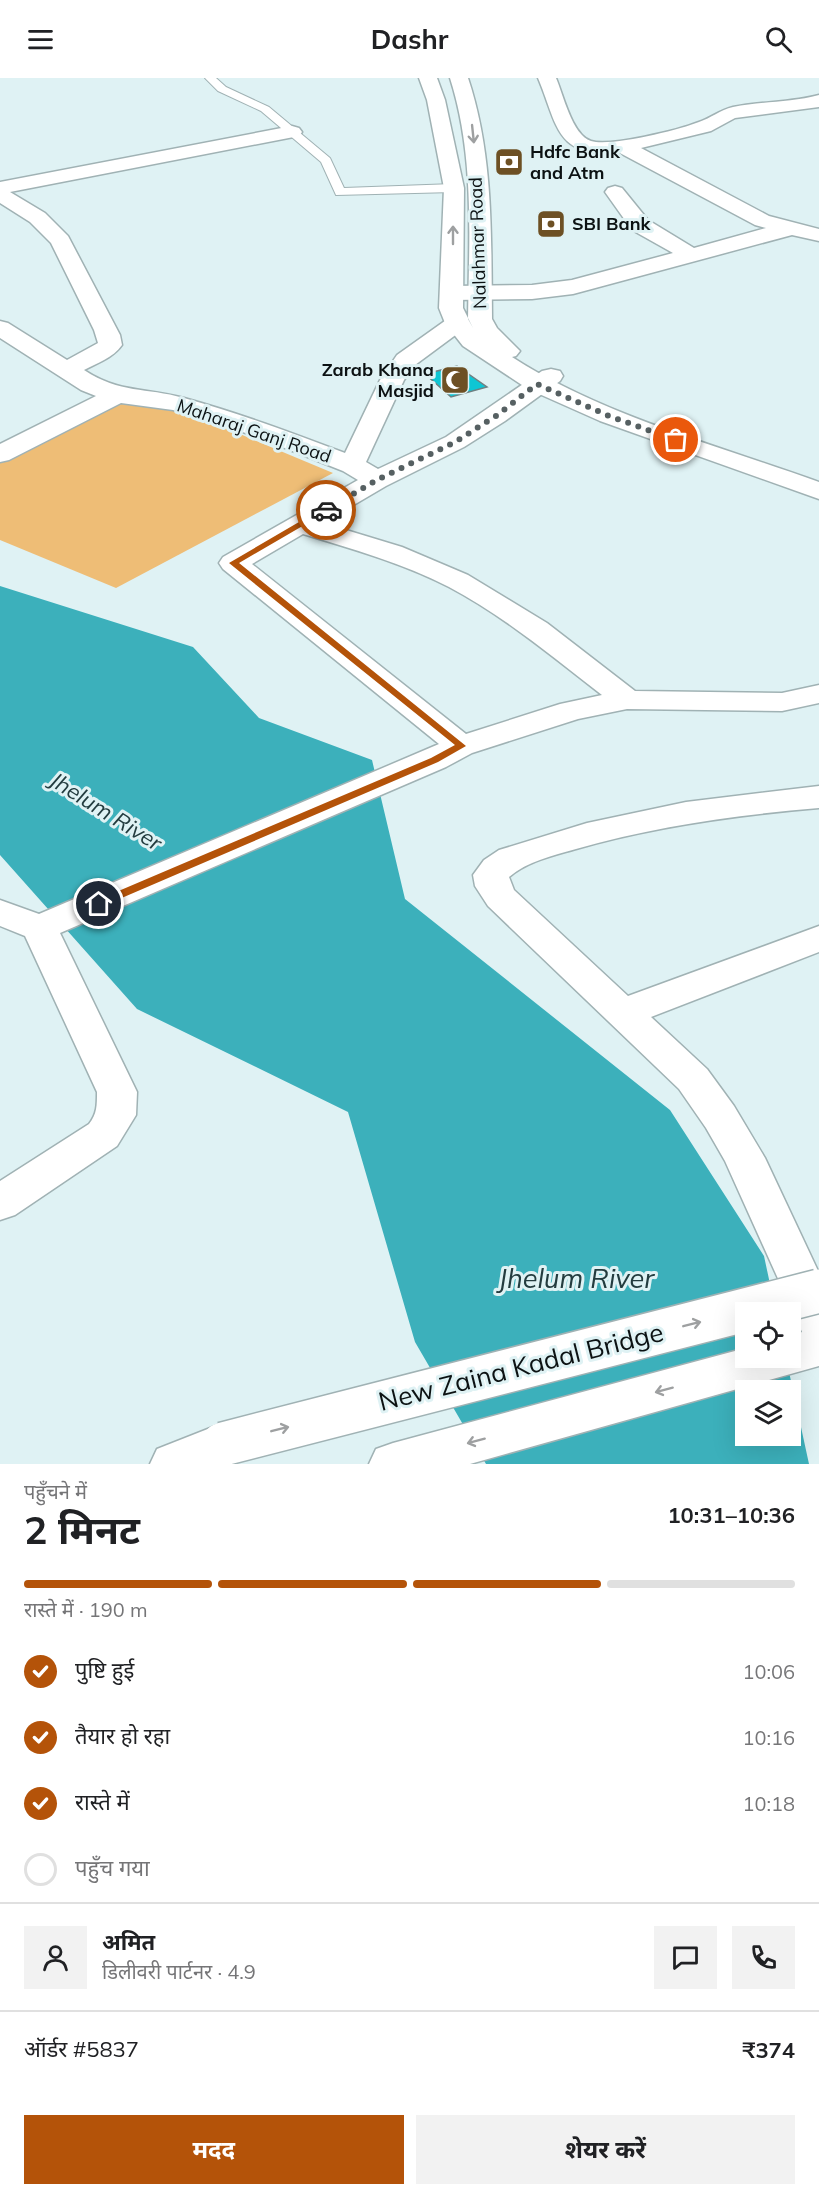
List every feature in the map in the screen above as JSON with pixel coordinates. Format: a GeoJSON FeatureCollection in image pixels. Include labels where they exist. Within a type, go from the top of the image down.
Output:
{"type":"FeatureCollection","features":[{"type":"Feature","properties":{"kind":"street","name":"Nalahmar Road"},"geometry":{"type":"LineString","coordinates":[[428,78],[436,100],[454,188],[451,308],[457,323]]}},
{"type":"Feature","properties":{"kind":"street","name":"Nalahmar Road"},"geometry":{"type":"LineString","coordinates":[[459,78],[467,99],[474,141],[478,186],[480,319],[487,332],[544,380],[819,474]]}},
{"type":"Feature","properties":{"kind":"street"},"geometry":{"type":"LineString","coordinates":[[547,78],[555,93],[563,123],[584,146],[592,148],[622,146],[706,127],[731,113],[796,107],[819,101]]}},
{"type":"Feature","properties":{"kind":"street"},"geometry":{"type":"LineString","coordinates":[[0,188],[292,132]]}},
{"type":"Feature","properties":{"kind":"street"},"geometry":{"type":"LineString","coordinates":[[622,146],[748,215],[762,221],[819,235]]}},
{"type":"Feature","properties":{"kind":"street"},"geometry":{"type":"LineString","coordinates":[[615,192],[640,225],[691,255]]}},
{"type":"Feature","properties":{"kind":"street"},"geometry":{"type":"LineString","coordinates":[[0,195],[24,207],[50,225],[68,249],[109,336],[110,345],[100,353],[66,370]]}},
{"type":"Feature","properties":{"kind":"street"},"geometry":{"type":"LineString","coordinates":[[452,293],[532,292],[573,287],[792,228]]}},
{"type":"Feature","properties":{"kind":"street"},"geometry":{"type":"LineString","coordinates":[[351,465],[392,380],[406,360],[457,323],[471,341],[609,416],[819,490]]}},
{"type":"Feature","properties":{"kind":"street","name":"Maharaj Ganj Road"},"geometry":{"type":"LineString","coordinates":[[1,330],[90,385],[117,395],[176,403],[261,430],[351,465],[377,480]]}},
{"type":"Feature","properties":{"kind":"street"},"geometry":{"type":"LineString","coordinates":[[448,753],[233,563],[377,480],[455,442],[496,416],[544,380]]}},
{"type":"Feature","properties":{"kind":"street"},"geometry":{"type":"LineString","coordinates":[[0,454],[117,395]]}},
{"type":"Feature","properties":{"kind":"street"},"geometry":{"type":"LineString","coordinates":[[300,525],[386,552],[478,591],[537,630],[627,700]]}},
{"type":"Feature","properties":{"kind":"street"},"geometry":{"type":"LineString","coordinates":[[0,912],[48,925],[448,753],[571,711],[627,700],[782,702],[819,694]]}},
{"type":"Feature","properties":{"kind":"street"},"geometry":{"type":"LineString","coordinates":[[819,797],[727,806],[633,822],[527,852],[497,866],[491,875],[493,886],[501,898],[693,1079],[720,1117],[744,1158],[819,1321]]}},
{"type":"Feature","properties":{"kind":"street"},"geometry":{"type":"LineString","coordinates":[[0,1203],[103,1135],[114,1123],[118,1108],[117,1092],[48,925]]}},
{"type":"Feature","properties":{"kind":"street"},"geometry":{"type":"LineString","coordinates":[[624,1012],[819,938]]}},
{"type":"Feature","properties":{"kind":"street","name":"New Zaina Kadal Bridge"},"geometry":{"type":"LineString","coordinates":[[174,1464],[223,1444],[819,1291]]}},
{"type":"Feature","properties":{"kind":"street"},"geometry":{"type":"LineString","coordinates":[[801,1352],[819,1347]]}},
{"type":"Feature","properties":{"kind":"street"},"geometry":{"type":"LineString","coordinates":[[393,1464],[744,1368]]}},
{"type":"Feature","properties":{"kind":"lane"},"geometry":{"type":"LineString","coordinates":[[210,78],[222,89],[265,109],[326,160],[340,192],[454,188]]}},
{"type":"Feature","properties":{"kind":"shaded area"},"geometry":{"type":"Polygon","coordinates":[[[122,398],[173,406],[333,473],[116,588],[0,540],[0,458],[122,398]]]}},
{"type":"Feature","properties":{"kind":"water","name":"Jhelum River"},"geometry":{"type":"Polygon","coordinates":[[[0,586],[193,647],[259,718],[372,760],[405,899],[670,1110],[764,1256],[774,1302],[735,1302],[735,1368],[788,1368],[791,1380],[735,1380],[735,1446],[801,1446],[801,1427],[809,1464],[486,1464],[415,1342],[348,1112],[137,1009],[0,855],[0,586]]]}},
{"type":"Feature","properties":{"kind":"building","name":"Zarab Khana Masjid"},"geometry":{"type":"Polygon","coordinates":[[[457,366],[487,387],[451,397],[425,374],[457,366]]]}},
{"type":"Feature","properties":{"kind":"way so far"},"geometry":{"type":"LineString","coordinates":[[326,510],[377,480],[455,442],[496,416],[537,384],[609,416],[676,440]]}},
{"type":"Feature","properties":{"kind":"place","name":"Hdfc Bank and Atm"},"geometry":{"type":"Point","coordinates":[509,162]}},
{"type":"Feature","properties":{"kind":"place","name":"SBI Bank"},"geometry":{"type":"Point","coordinates":[551,224]}},
{"type":"Feature","properties":{"kind":"place","name":"Zarab Khana Masjid"},"geometry":{"type":"Point","coordinates":[455,380]}},
{"type":"Feature","properties":{"kind":"route"},"geometry":{"type":"LineString","coordinates":[[99,904],[434,760],[461,746],[233,563],[326,510]]}}]}
